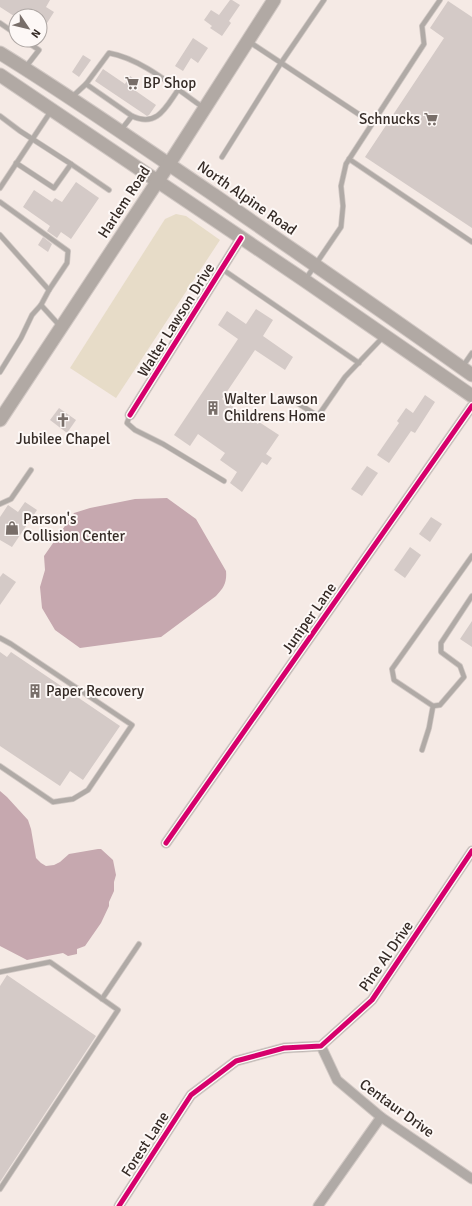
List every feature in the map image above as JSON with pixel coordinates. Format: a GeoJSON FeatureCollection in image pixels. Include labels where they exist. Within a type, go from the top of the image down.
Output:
{"type":"FeatureCollection","features":[{"type":"Feature","properties":{"kind":"main road","name":"Harlem Road"},"geometry":{"type":"LineString","coordinates":[[0,420],[169,164],[274,0]]}},
{"type":"Feature","properties":{"kind":"main road","name":"North Alpine Road"},"geometry":{"type":"LineString","coordinates":[[0,53],[71,98],[169,164],[315,264],[467,372]]}},
{"type":"Feature","properties":{"kind":"main road"},"geometry":{"type":"LineString","coordinates":[[0,75],[156,182],[304,280],[472,396]]}},
{"type":"Feature","properties":{"kind":"street","name":"Walter Lawson Drive"},"geometry":{"type":"LineString","coordinates":[[130,415],[241,238]]}},
{"type":"Feature","properties":{"kind":"street","name":"Juniper Lane"},"geometry":{"type":"LineString","coordinates":[[166,843],[472,406]]}},
{"type":"Feature","properties":{"kind":"street","name":"Pine Al Drive"},"geometry":{"type":"LineString","coordinates":[[321,1046],[372,1000],[472,851]]}},
{"type":"Feature","properties":{"kind":"street","name":"Forest Lane"},"geometry":{"type":"LineString","coordinates":[[119,1206],[191,1096],[236,1062],[284,1048],[321,1046]]}},
{"type":"Feature","properties":{"kind":"street","name":"Centaur Drive"},"geometry":{"type":"LineString","coordinates":[[321,1046],[337,1080],[381,1116],[472,1179]]}},
{"type":"Feature","properties":{"kind":"street"},"geometry":{"type":"LineString","coordinates":[[318,1206],[381,1116]]}},
{"type":"Feature","properties":{"kind":"lane"},"geometry":{"type":"LineString","coordinates":[[222,157],[324,0]]}},
{"type":"Feature","properties":{"kind":"lane"},"geometry":{"type":"LineString","coordinates":[[304,280],[341,227],[341,186],[346,164],[424,44],[422,26],[440,0]]}},
{"type":"Feature","properties":{"kind":"lane"},"geometry":{"type":"LineString","coordinates":[[248,41],[372,123]]}},
{"type":"Feature","properties":{"kind":"lane"},"geometry":{"type":"LineString","coordinates":[[25,68],[39,50],[36,48]]}},
{"type":"Feature","properties":{"kind":"lane"},"geometry":{"type":"LineString","coordinates":[[71,98],[86,84],[109,53],[118,55],[148,69],[204,108]]}},
{"type":"Feature","properties":{"kind":"lane"},"geometry":{"type":"LineString","coordinates":[[86,84],[140,120],[152,119],[161,114],[178,90]]}},
{"type":"Feature","properties":{"kind":"lane"},"geometry":{"type":"LineString","coordinates":[[0,188],[52,110]]}},
{"type":"Feature","properties":{"kind":"lane"},"geometry":{"type":"LineString","coordinates":[[0,116],[109,190]]}},
{"type":"Feature","properties":{"kind":"lane"},"geometry":{"type":"LineString","coordinates":[[120,131],[132,116]]}},
{"type":"Feature","properties":{"kind":"lane"},"geometry":{"type":"LineString","coordinates":[[349,159],[472,242]]}},
{"type":"Feature","properties":{"kind":"lane"},"geometry":{"type":"LineString","coordinates":[[16,163],[54,188],[71,164]]}},
{"type":"Feature","properties":{"kind":"lane"},"geometry":{"type":"LineString","coordinates":[[0,202],[68,251],[67,263],[41,305],[32,315],[21,338],[0,372]]}},
{"type":"Feature","properties":{"kind":"lane"},"geometry":{"type":"LineString","coordinates":[[0,235],[49,290]]}},
{"type":"Feature","properties":{"kind":"lane"},"geometry":{"type":"LineString","coordinates":[[222,269],[359,364]]}},
{"type":"Feature","properties":{"kind":"lane"},"geometry":{"type":"LineString","coordinates":[[41,305],[61,327]]}},
{"type":"Feature","properties":{"kind":"lane"},"geometry":{"type":"LineString","coordinates":[[294,401],[318,416],[345,377],[384,336]]}},
{"type":"Feature","properties":{"kind":"lane"},"geometry":{"type":"LineString","coordinates":[[467,372],[472,353]]}},
{"type":"Feature","properties":{"kind":"lane"},"geometry":{"type":"LineString","coordinates":[[130,415],[127,423],[135,430],[164,444],[224,480]]}},
{"type":"Feature","properties":{"kind":"lane"},"geometry":{"type":"LineString","coordinates":[[0,504],[11,499],[31,470]]}},
{"type":"Feature","properties":{"kind":"lane"},"geometry":{"type":"LineString","coordinates":[[472,556],[392,669],[394,680],[433,706],[440,705],[464,677],[460,666],[441,652],[441,643],[472,596]]}},
{"type":"Feature","properties":{"kind":"lane"},"geometry":{"type":"LineString","coordinates":[[0,638],[132,725],[88,790],[73,799],[53,802],[0,766]]}},
{"type":"Feature","properties":{"kind":"lane"},"geometry":{"type":"LineString","coordinates":[[422,750],[429,728],[433,706]]}},
{"type":"Feature","properties":{"kind":"lane"},"geometry":{"type":"LineString","coordinates":[[102,998],[139,944]]}},
{"type":"Feature","properties":{"kind":"lane"},"geometry":{"type":"LineString","coordinates":[[0,972],[50,962],[118,1010],[0,1188]]}},
{"type":"Feature","properties":{"kind":"shaded area"},"geometry":{"type":"Polygon","coordinates":[[[176,214],[186,216],[220,240],[116,398],[70,368],[165,219],[176,214]]]}},
{"type":"Feature","properties":{"kind":"shaded area"},"geometry":{"type":"Polygon","coordinates":[[[167,498],[196,519],[226,571],[226,578],[223,587],[216,596],[161,637],[80,648],[55,630],[42,608],[40,587],[45,570],[44,556],[74,513],[90,508],[135,499],[167,498]]]}},
{"type":"Feature","properties":{"kind":"shaded area"},"geometry":{"type":"Polygon","coordinates":[[[0,791],[28,820],[36,858],[41,863],[46,866],[54,865],[69,854],[98,849],[101,849],[113,860],[116,875],[114,891],[109,902],[109,906],[101,923],[85,946],[77,949],[77,954],[68,956],[63,953],[27,960],[0,946],[0,791]]]}},
{"type":"Feature","properties":{"kind":"building"},"geometry":{"type":"Polygon","coordinates":[[[0,0],[50,0],[46,7],[48,8],[8,8],[8,12],[0,7],[0,0]]]}},
{"type":"Feature","properties":{"kind":"building"},"geometry":{"type":"Polygon","coordinates":[[[230,0],[240,5],[229,21],[231,23],[222,36],[210,28],[212,26],[204,20],[211,10],[219,15],[230,0]]]}},
{"type":"Feature","properties":{"kind":"building","name":"Schnucks"},"geometry":{"type":"Polygon","coordinates":[[[448,1],[472,17],[472,228],[365,157],[444,38],[430,28],[448,1]]]}},
{"type":"Feature","properties":{"kind":"building"},"geometry":{"type":"Polygon","coordinates":[[[48,8],[54,12],[48,21],[48,8]]]}},
{"type":"Feature","properties":{"kind":"building"},"geometry":{"type":"Polygon","coordinates":[[[193,38],[208,48],[198,63],[191,58],[183,71],[175,66],[193,38]]]}},
{"type":"Feature","properties":{"kind":"building"},"geometry":{"type":"Polygon","coordinates":[[[83,55],[91,60],[79,77],[72,72],[83,55]]]}},
{"type":"Feature","properties":{"kind":"building"},"geometry":{"type":"Polygon","coordinates":[[[103,69],[125,84],[130,76],[138,82],[133,89],[156,105],[149,115],[147,116],[95,81],[103,69]]]}},
{"type":"Feature","properties":{"kind":"building"},"geometry":{"type":"Polygon","coordinates":[[[76,182],[99,198],[71,239],[61,232],[57,238],[47,231],[50,226],[23,207],[34,190],[52,202],[55,198],[62,202],[76,182]]]}},
{"type":"Feature","properties":{"kind":"building"},"geometry":{"type":"Polygon","coordinates":[[[43,237],[52,244],[48,252],[38,245],[43,237]]]}},
{"type":"Feature","properties":{"kind":"building","name":"Walter Lawson Childrens Home"},"geometry":{"type":"Polygon","coordinates":[[[256,309],[273,320],[263,336],[293,357],[285,370],[255,350],[222,399],[258,424],[259,422],[279,435],[266,454],[272,458],[267,465],[262,462],[242,492],[230,483],[237,472],[220,460],[225,453],[198,434],[190,446],[174,435],[238,339],[218,325],[227,311],[246,324],[256,309]]]}},
{"type":"Feature","properties":{"kind":"building"},"geometry":{"type":"Polygon","coordinates":[[[425,395],[435,402],[415,433],[411,431],[389,463],[377,455],[399,423],[397,421],[406,408],[413,413],[425,395]]]}},
{"type":"Feature","properties":{"kind":"building","name":"Jubilee Chapel"},"geometry":{"type":"Polygon","coordinates":[[[59,408],[76,420],[67,433],[50,420],[59,408]]]}},
{"type":"Feature","properties":{"kind":"building"},"geometry":{"type":"Polygon","coordinates":[[[367,466],[378,473],[362,496],[351,489],[367,466]]]}},
{"type":"Feature","properties":{"kind":"building","name":"Parson's Collision Center"},"geometry":{"type":"Polygon","coordinates":[[[25,502],[37,510],[12,547],[0,540],[0,517],[8,505],[18,512],[25,502]]]}},
{"type":"Feature","properties":{"kind":"building"},"geometry":{"type":"Polygon","coordinates":[[[431,517],[442,524],[430,542],[419,534],[431,517]]]}},
{"type":"Feature","properties":{"kind":"building"},"geometry":{"type":"Polygon","coordinates":[[[410,547],[421,555],[405,578],[394,570],[410,547]]]}},
{"type":"Feature","properties":{"kind":"building"},"geometry":{"type":"Polygon","coordinates":[[[3,573],[16,582],[0,605],[0,577],[3,573]]]}},
{"type":"Feature","properties":{"kind":"building"},"geometry":{"type":"Polygon","coordinates":[[[472,621],[472,647],[460,639],[472,621]]]}},
{"type":"Feature","properties":{"kind":"building","name":"Paper Recovery"},"geometry":{"type":"Polygon","coordinates":[[[0,652],[7,657],[11,652],[120,726],[83,780],[70,771],[60,786],[0,746],[0,652]]]}},
{"type":"Feature","properties":{"kind":"building"},"geometry":{"type":"Polygon","coordinates":[[[7,975],[96,1036],[0,1182],[0,986],[7,975]]]}},
{"type":"Feature","properties":{"kind":"cycle path"},"geometry":{"type":"LineString","coordinates":[[130,415],[241,238]]}},
{"type":"Feature","properties":{"kind":"cycle path"},"geometry":{"type":"LineString","coordinates":[[166,843],[472,406]]}},
{"type":"Feature","properties":{"kind":"cycle path"},"geometry":{"type":"LineString","coordinates":[[119,1206],[191,1095],[236,1061],[284,1048],[321,1046],[372,1000],[472,851]]}},
{"type":"Feature","properties":{"kind":"place","name":"BP Shop"},"geometry":{"type":"Point","coordinates":[132,83]}},
{"type":"Feature","properties":{"kind":"place","name":"Schnucks"},"geometry":{"type":"Point","coordinates":[431,119]}},
{"type":"Feature","properties":{"kind":"place","name":"Walter Lawson Childrens Home"},"geometry":{"type":"Point","coordinates":[213,408]}},
{"type":"Feature","properties":{"kind":"place","name":"Jubilee Chapel"},"geometry":{"type":"Point","coordinates":[63,420]}},
{"type":"Feature","properties":{"kind":"place","name":"Parson's Collision Center"},"geometry":{"type":"Point","coordinates":[12,528]}},
{"type":"Feature","properties":{"kind":"place","name":"Paper Recovery"},"geometry":{"type":"Point","coordinates":[35,691]}}]}
